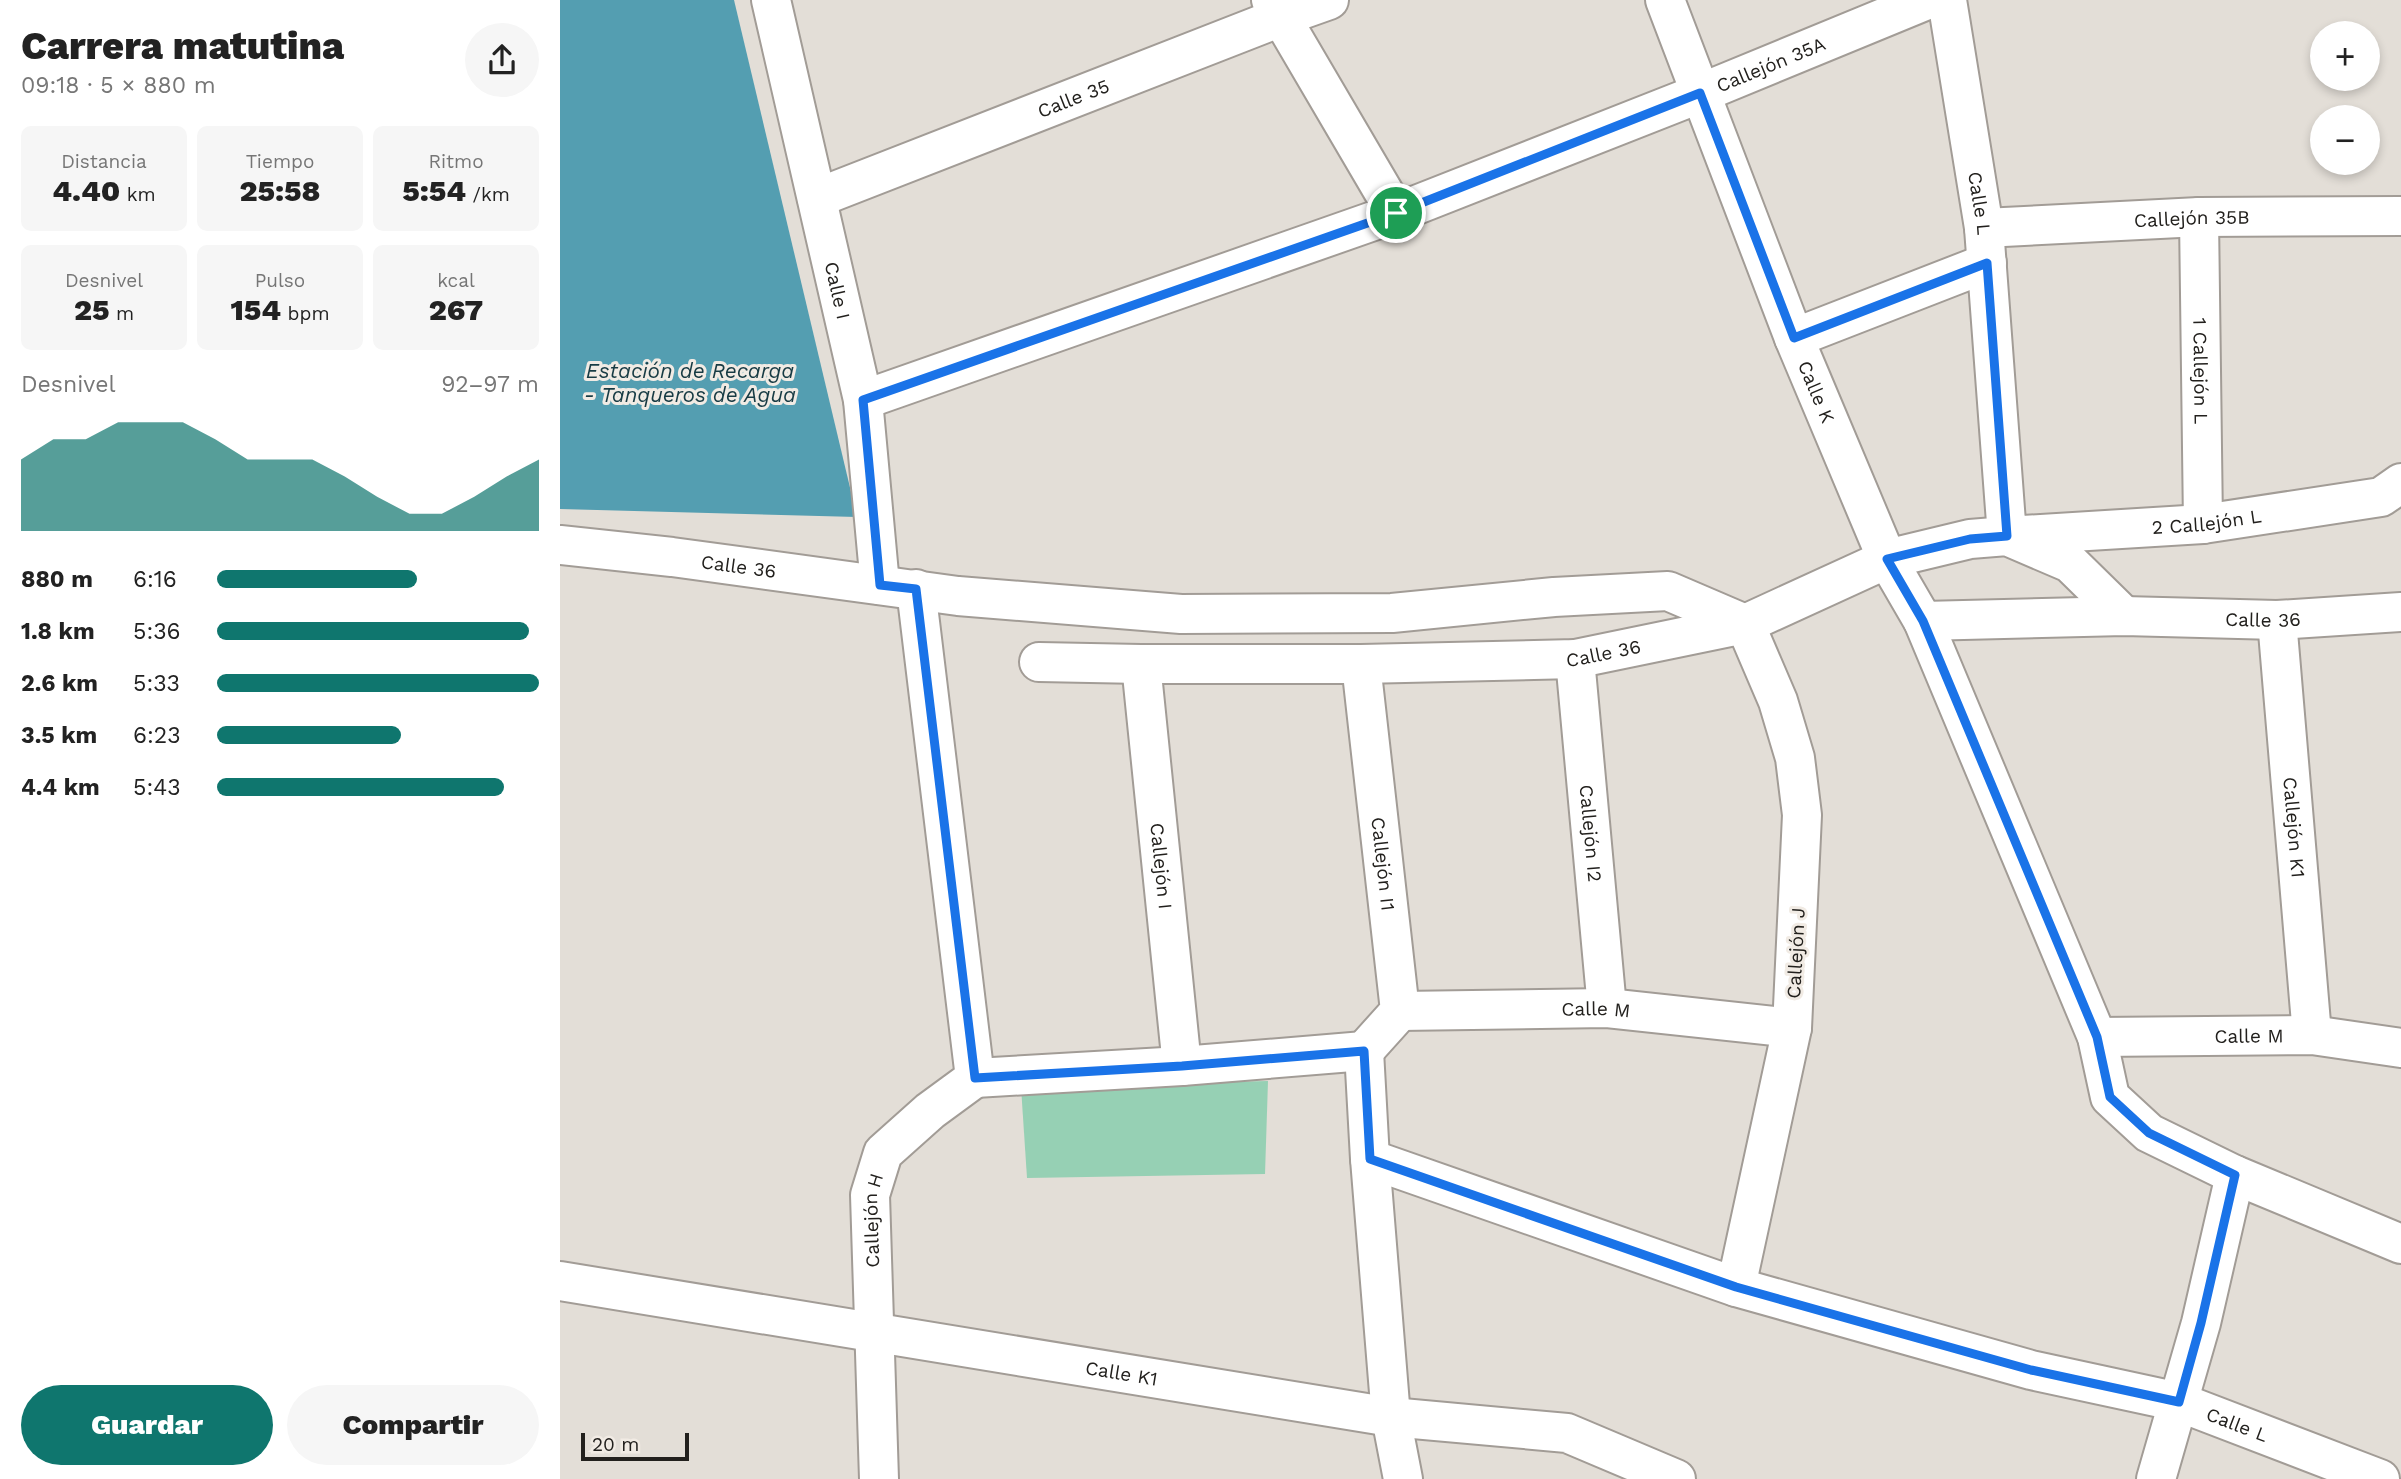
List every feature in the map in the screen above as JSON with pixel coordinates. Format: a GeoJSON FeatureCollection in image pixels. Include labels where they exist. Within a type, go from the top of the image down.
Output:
{"type":"FeatureCollection","features":[{"type":"Feature","properties":{"kind":"street","name":"Calle I"},"geometry":{"type":"LineString","coordinates":[[771,0],[863,400],[898,587]]}},
{"type":"Feature","properties":{"kind":"street","name":"Calle 35"},"geometry":{"type":"LineString","coordinates":[[817,198],[1276,8],[1329,0]]}},
{"type":"Feature","properties":{"kind":"street","name":"Calle K"},"geometry":{"type":"LineString","coordinates":[[1665,0],[1794,338],[1887,559],[1923,621],[2097,1037],[2110,1097],[2149,1133],[2235,1175],[2401,1244]]}},
{"type":"Feature","properties":{"kind":"street","name":"Callejón 35A"},"geometry":{"type":"LineString","coordinates":[[863,400],[1396,213],[1927,0]]}},
{"type":"Feature","properties":{"kind":"street","name":"Calle L"},"geometry":{"type":"LineString","coordinates":[[1947,0],[1985,246],[2007,536]]}},
{"type":"Feature","properties":{"kind":"street"},"geometry":{"type":"LineString","coordinates":[[1276,8],[1396,213]]}},
{"type":"Feature","properties":{"kind":"street","name":"Callejón 35B"},"geometry":{"type":"LineString","coordinates":[[1794,338],[1985,246],[2199,217],[2401,216]]}},
{"type":"Feature","properties":{"kind":"street","name":"1 Callejón L"},"geometry":{"type":"LineString","coordinates":[[2199,217],[2203,524]]}},
{"type":"Feature","properties":{"kind":"street","name":"2 Callejón L"},"geometry":{"type":"LineString","coordinates":[[2007,536],[2203,524],[2381,497],[2401,483]]}},
{"type":"Feature","properties":{"kind":"street","name":"Calle 36"},"geometry":{"type":"LineString","coordinates":[[1039,662],[1362,664],[1575,659],[1745,624],[1887,559],[1970,539],[2007,536],[2070,563],[2124,616]]}},
{"type":"Feature","properties":{"kind":"street","name":"Calle 36"},"geometry":{"type":"LineString","coordinates":[[560,545],[672,557],[958,596],[1181,614],[1392,613],[1554,597],[1668,591],[1745,624]]}},
{"type":"Feature","properties":{"kind":"street"},"geometry":{"type":"LineString","coordinates":[[898,587],[975,1078],[1182,1066],[1364,1051],[1400,1011]]}},
{"type":"Feature","properties":{"kind":"street","name":"Calle 36"},"geometry":{"type":"LineString","coordinates":[[1923,621],[2124,616],[2277,620],[2401,612]]}},
{"type":"Feature","properties":{"kind":"street","name":"Callejón K1"},"geometry":{"type":"LineString","coordinates":[[2277,620],[2312,1035]]}},
{"type":"Feature","properties":{"kind":"street","name":"Callejón J"},"geometry":{"type":"LineString","coordinates":[[1736,1287],[1792,1028],[1802,828],[1795,758],[1778,701],[1745,624]]}},
{"type":"Feature","properties":{"kind":"street","name":"Callejón I2"},"geometry":{"type":"LineString","coordinates":[[1575,659],[1607,1008]]}},
{"type":"Feature","properties":{"kind":"street","name":"Callejón I"},"geometry":{"type":"LineString","coordinates":[[1141,664],[1182,1066]]}},
{"type":"Feature","properties":{"kind":"street","name":"Callejón I1"},"geometry":{"type":"LineString","coordinates":[[1362,664],[1400,1011]]}},
{"type":"Feature","properties":{"kind":"street","name":"Calle M"},"geometry":{"type":"LineString","coordinates":[[1400,1011],[1607,1008],[1792,1028]]}},
{"type":"Feature","properties":{"kind":"street","name":"Calle M"},"geometry":{"type":"LineString","coordinates":[[2097,1037],[2312,1035],[2401,1048]]}},
{"type":"Feature","properties":{"kind":"street"},"geometry":{"type":"LineString","coordinates":[[1364,1051],[1391,1417],[1404,1479]]}},
{"type":"Feature","properties":{"kind":"street","name":"Callejón H"},"geometry":{"type":"LineString","coordinates":[[879,1479],[870,1195],[883,1153],[930,1111],[975,1078]]}},
{"type":"Feature","properties":{"kind":"street","name":"Calle L"},"geometry":{"type":"LineString","coordinates":[[1370,1159],[1736,1287],[2031,1370],[2179,1402],[2380,1479]]}},
{"type":"Feature","properties":{"kind":"street"},"geometry":{"type":"LineString","coordinates":[[2156,1479],[2201,1323],[2235,1175]]}},
{"type":"Feature","properties":{"kind":"street","name":"Calle K1"},"geometry":{"type":"LineString","coordinates":[[560,1281],[1391,1417],[1567,1433],[1676,1479]]}},
{"type":"Feature","properties":{"kind":"green space"},"geometry":{"type":"Polygon","coordinates":[[[1268,1081],[1265,1174],[1027,1178],[1021,1087],[1268,1081]]]}},
{"type":"Feature","properties":{"kind":"water","name":"Estación de Recarga - Tanqueros de Agua"},"geometry":{"type":"Polygon","coordinates":[[[560,0],[734,0],[857,517],[560,509],[560,0]]]}},
{"type":"Feature","properties":{"kind":"route"},"geometry":{"type":"LineString","coordinates":[[1700,93],[1794,338],[1987,263],[2007,536],[1970,539],[1887,559],[1923,621],[2097,1037],[2110,1097],[2149,1133],[2235,1175],[2201,1323],[2179,1402],[2031,1370],[1736,1287],[1370,1159],[1364,1051],[1182,1066],[975,1078],[916,589],[880,585],[863,400],[1396,213],[1700,93]]}}]}
